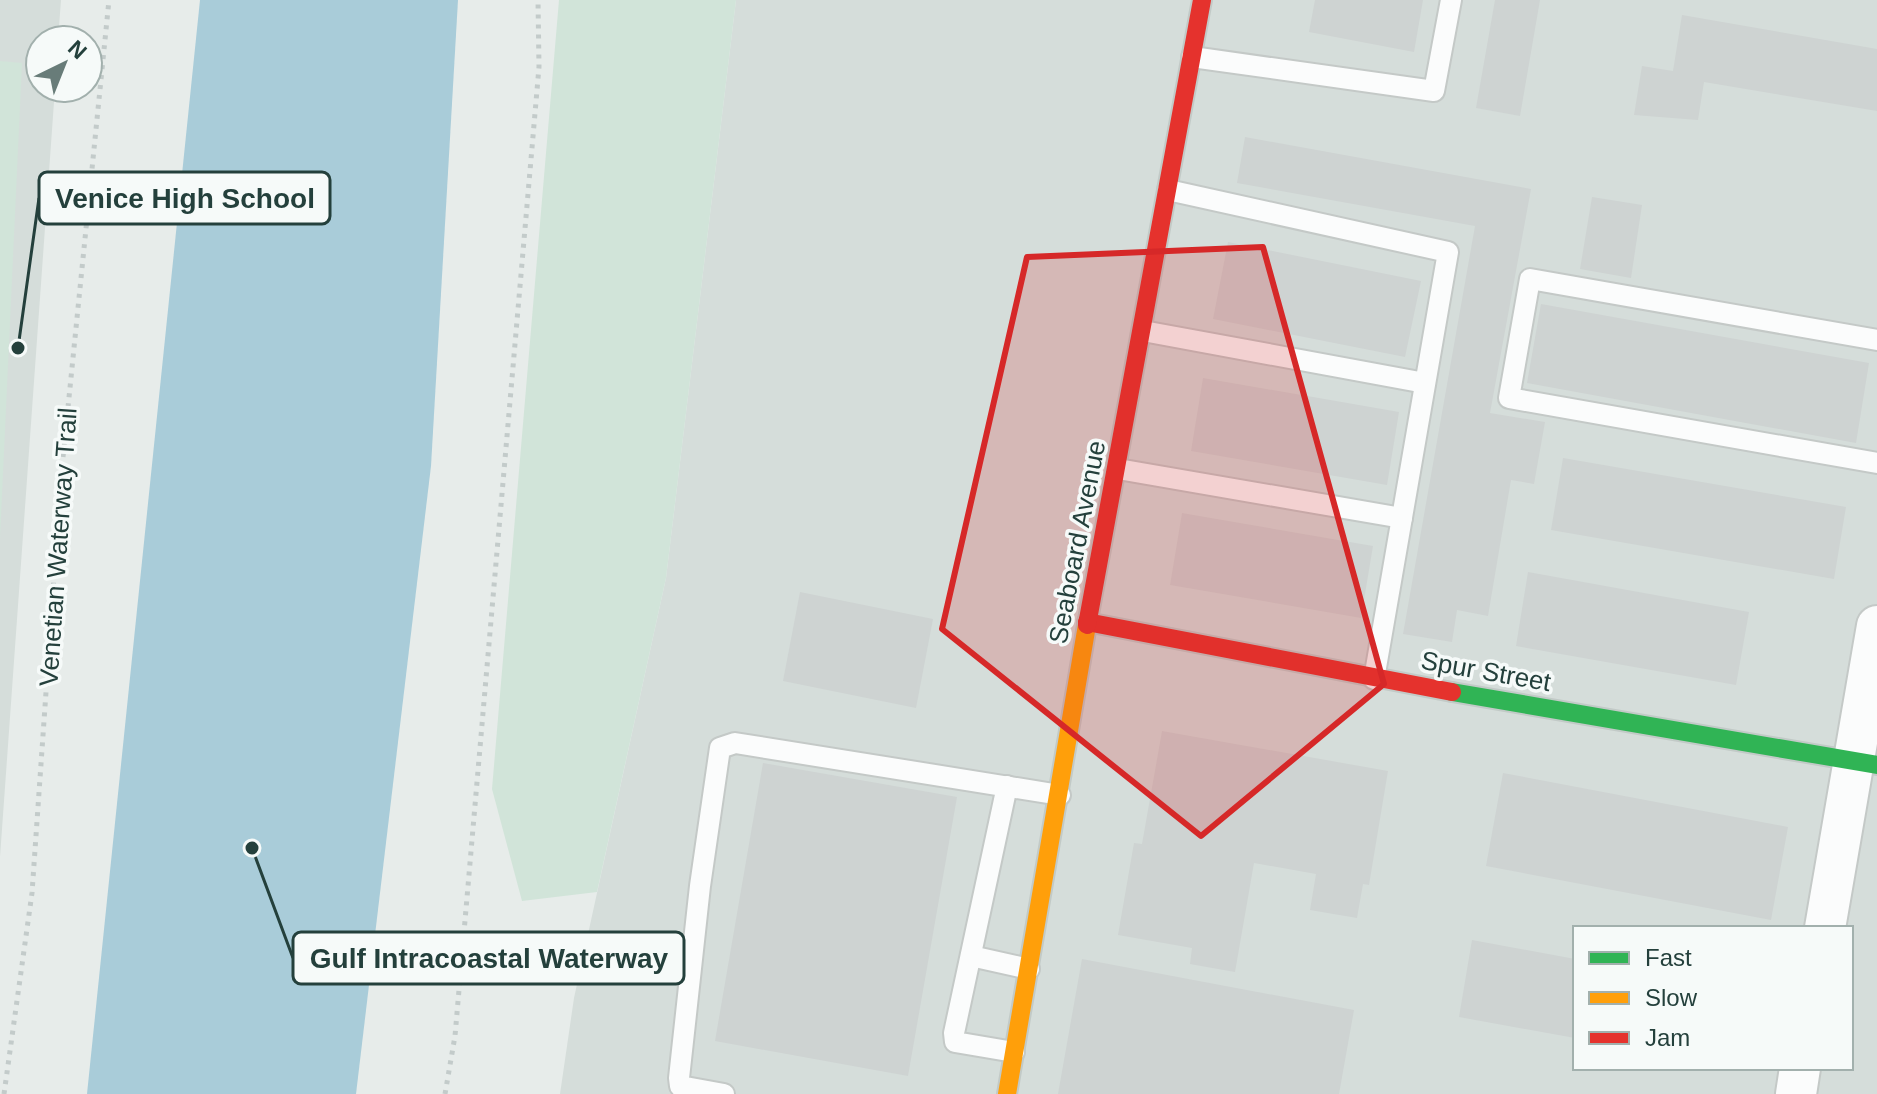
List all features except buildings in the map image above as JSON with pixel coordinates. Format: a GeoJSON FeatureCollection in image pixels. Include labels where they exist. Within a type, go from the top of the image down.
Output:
{"type":"FeatureCollection","features":[{"type":"Feature","properties":{"kind":"street","name":"Seaboard Avenue"},"geometry":{"type":"LineString","coordinates":[[1007,1094],[1087,622],[1118,469],[1202,0]]}},
{"type":"Feature","properties":{"kind":"street","name":"Spur Street"},"geometry":{"type":"LineString","coordinates":[[1087,622],[1374,679],[1866,762]]}},
{"type":"Feature","properties":{"kind":"street"},"geometry":{"type":"LineString","coordinates":[[1825,926],[1866,762],[1877,626]]}},
{"type":"Feature","properties":{"kind":"street"},"geometry":{"type":"LineString","coordinates":[[1796,1094],[1800,1070]]}},
{"type":"Feature","properties":{"kind":"lane"},"geometry":{"type":"LineString","coordinates":[[1192,57],[1434,91],[1451,0]]}},
{"type":"Feature","properties":{"kind":"lane"},"geometry":{"type":"LineString","coordinates":[[1168,190],[1448,252],[1374,679]]}},
{"type":"Feature","properties":{"kind":"lane"},"geometry":{"type":"LineString","coordinates":[[1877,340],[1530,279],[1509,398],[1877,463]]}},
{"type":"Feature","properties":{"kind":"lane"},"geometry":{"type":"LineString","coordinates":[[1143,331],[1425,383]]}},
{"type":"Feature","properties":{"kind":"lane"},"geometry":{"type":"LineString","coordinates":[[1118,469],[1402,518]]}},
{"type":"Feature","properties":{"kind":"lane"},"geometry":{"type":"LineString","coordinates":[[724,1094],[680,1086],[679,1078],[700,886],[720,748],[735,743],[1060,795]]}},
{"type":"Feature","properties":{"kind":"lane"},"geometry":{"type":"LineString","coordinates":[[1007,786],[954,1033],[955,1042],[1014,1052]]}},
{"type":"Feature","properties":{"kind":"lane"},"geometry":{"type":"LineString","coordinates":[[971,956],[1029,969]]}},
{"type":"Feature","properties":{"kind":"path","name":"Venetian Waterway Trail"},"geometry":{"type":"LineString","coordinates":[[4,1094],[32,893],[61,477],[109,0]]}},
{"type":"Feature","properties":{"kind":"path"},"geometry":{"type":"LineString","coordinates":[[445,1094],[455,1036],[539,67],[538,0]]}},
{"type":"Feature","properties":{"kind":"highlighted area"},"geometry":{"type":"Polygon","coordinates":[[[1263,247],[1384,684],[1201,836],[942,629],[1027,257],[1263,247]]]}},
{"type":"Feature","properties":{"kind":"shaded area"},"geometry":{"type":"Polygon","coordinates":[[[0,0],[61,0],[59,24],[24,24],[24,104],[54,104],[0,857],[0,0]]]}},
{"type":"Feature","properties":{"kind":"shaded area"},"geometry":{"type":"Polygon","coordinates":[[[736,0],[1877,0],[1877,1094],[560,1094],[574,998],[666,578],[736,0]]]}},
{"type":"Feature","properties":{"kind":"green space"},"geometry":{"type":"Polygon","coordinates":[[[559,0],[736,0],[666,578],[597,892],[522,901],[492,789],[559,0]]]}},
{"type":"Feature","properties":{"kind":"green space"},"geometry":{"type":"Polygon","coordinates":[[[0,61],[22,63],[0,538],[0,61]]]}},
{"type":"Feature","properties":{"kind":"water"},"geometry":{"type":"Polygon","coordinates":[[[200,0],[458,0],[431,466],[356,1094],[87,1094],[200,0]]]}},
{"type":"Feature","properties":{"kind":"traffic: fast"},"geometry":{"type":"LineString","coordinates":[[1452,692],[1877,765]]}},
{"type":"Feature","properties":{"kind":"traffic: slow"},"geometry":{"type":"LineString","coordinates":[[1007,1094],[1087,625]]}},
{"type":"Feature","properties":{"kind":"traffic: jam"},"geometry":{"type":"LineString","coordinates":[[1087,625],[1202,0]]}},
{"type":"Feature","properties":{"kind":"traffic: jam"},"geometry":{"type":"LineString","coordinates":[[1087,622],[1452,692]]}},
{"type":"Feature","properties":{"kind":"place","name":"Venice High School"},"geometry":{"type":"Point","coordinates":[18,348]}},
{"type":"Feature","properties":{"kind":"place","name":"Gulf Intracoastal Waterway"},"geometry":{"type":"Point","coordinates":[252,848]}}]}
